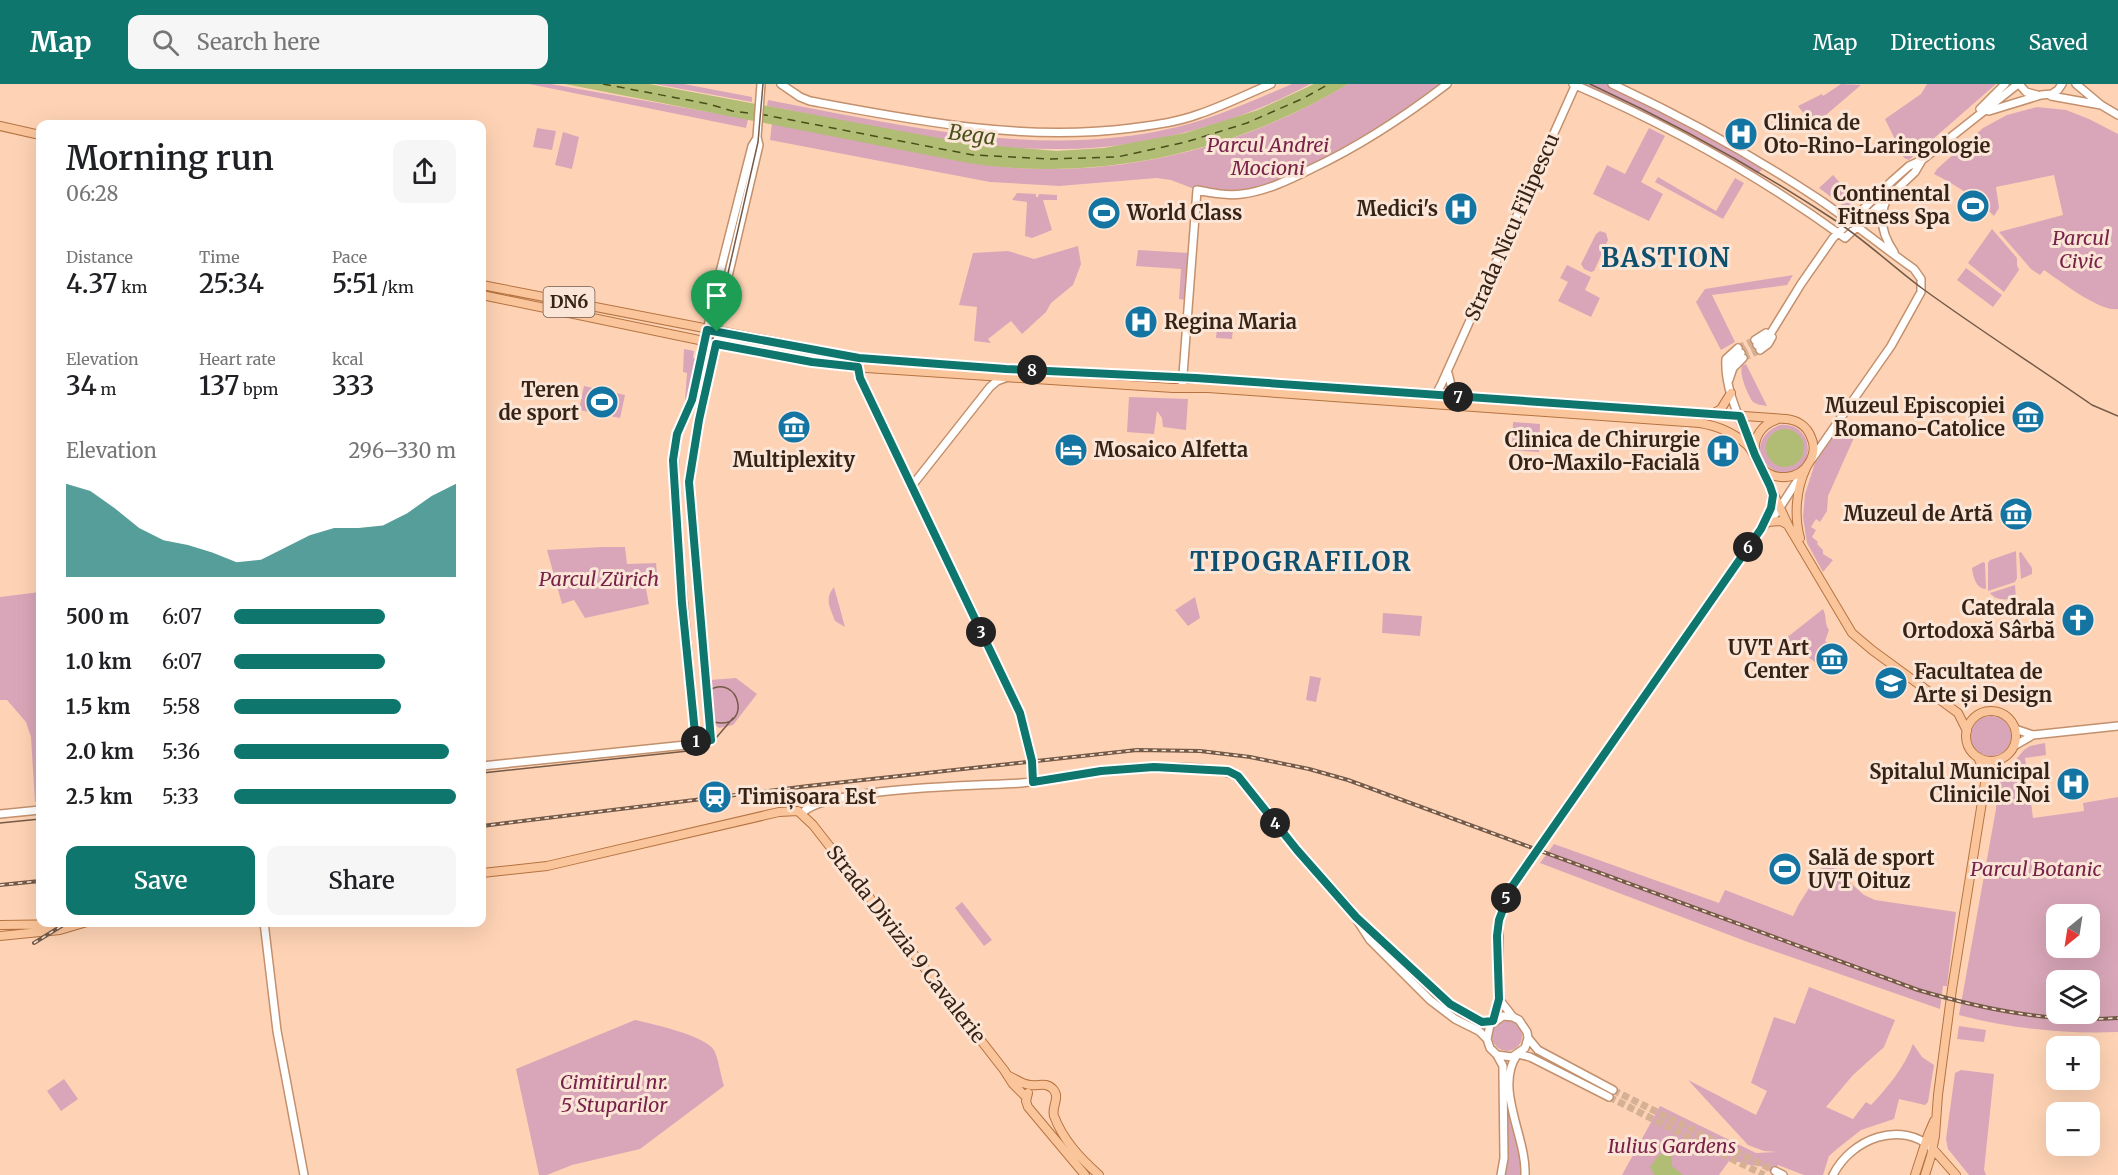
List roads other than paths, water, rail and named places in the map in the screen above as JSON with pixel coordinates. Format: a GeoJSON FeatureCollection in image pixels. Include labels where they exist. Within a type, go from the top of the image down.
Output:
{"type":"FeatureCollection","features":[{"type":"Feature","properties":{"kind":"main road"},"geometry":{"type":"LineString","coordinates":[[0,126],[36,134]]}},
{"type":"Feature","properties":{"kind":"main road","name":"DN6"},"geometry":{"type":"LineString","coordinates":[[486,286],[858,363],[1010,377],[1208,388],[1700,423],[1723,429],[1748,445],[1790,527],[1852,633],[1958,713],[1967,731],[1968,744],[1978,757],[1986,777]]}},
{"type":"Feature","properties":{"kind":"main road","name":"DN6"},"geometry":{"type":"LineString","coordinates":[[486,296],[812,362],[1183,377],[1435,396],[1784,418],[1800,424],[1810,435],[1813,450],[1802,477],[1798,497],[1797,521],[1802,546]]}},
{"type":"Feature","properties":{"kind":"main road"},"geometry":{"type":"LineString","coordinates":[[1707,414],[1718,411],[1731,393]]}},
{"type":"Feature","properties":{"kind":"main road"},"geometry":{"type":"LineString","coordinates":[[1757,460],[1755,446],[1759,432],[1769,423],[1784,418]]}},
{"type":"Feature","properties":{"kind":"main road","name":"DN6"},"geometry":{"type":"LineString","coordinates":[[1757,460],[1769,473],[1784,477],[1797,475],[1808,464]]}},
{"type":"Feature","properties":{"kind":"main road"},"geometry":{"type":"LineString","coordinates":[[1761,529],[1772,504],[1770,486]]}},
{"type":"Feature","properties":{"kind":"main road"},"geometry":{"type":"LineString","coordinates":[[1768,522],[1783,521],[1790,527]]}},
{"type":"Feature","properties":{"kind":"main road"},"geometry":{"type":"LineString","coordinates":[[1925,1175],[1933,1149],[1948,1022],[1986,777],[1997,760],[2008,754],[2014,746],[2016,737],[2010,719],[1999,712],[1989,711],[1977,715],[1958,713]]}},
{"type":"Feature","properties":{"kind":"main road"},"geometry":{"type":"LineString","coordinates":[[1967,731],[1971,721],[1977,715]]}},
{"type":"Feature","properties":{"kind":"main road"},"geometry":{"type":"LineString","coordinates":[[1978,757],[1997,760]]}},
{"type":"Feature","properties":{"kind":"main road"},"geometry":{"type":"LineString","coordinates":[[486,872],[554,864],[779,812],[792,810],[802,813]]}},
{"type":"Feature","properties":{"kind":"main road","name":"Strada Divizia 9 Cavalerie"},"geometry":{"type":"LineString","coordinates":[[802,813],[856,879],[1013,1084],[1026,1097]]}},
{"type":"Feature","properties":{"kind":"main road"},"geometry":{"type":"LineString","coordinates":[[0,925],[36,924]]}},
{"type":"Feature","properties":{"kind":"main road"},"geometry":{"type":"LineString","coordinates":[[0,936],[71,927]]}},
{"type":"Feature","properties":{"kind":"main road"},"geometry":{"type":"LineString","coordinates":[[1008,1075],[1028,1085],[1046,1085],[1053,1089],[1056,1098],[1053,1113],[1065,1138],[1099,1175]]}},
{"type":"Feature","properties":{"kind":"main road"},"geometry":{"type":"LineString","coordinates":[[1037,1085],[1031,1088],[1026,1097],[1028,1106],[1085,1175]]}},
{"type":"Feature","properties":{"kind":"main road"},"geometry":{"type":"LineString","coordinates":[[1033,1112],[1044,1114],[1050,1112],[1055,1105]]}},
{"type":"Feature","properties":{"kind":"main road"},"geometry":{"type":"LineString","coordinates":[[1915,1175],[1925,1142],[1936,1117]]}},
{"type":"Feature","properties":{"kind":"main road"},"geometry":{"type":"LineString","coordinates":[[1933,1149],[1956,1175]]}},
{"type":"Feature","properties":{"kind":"street"},"geometry":{"type":"LineString","coordinates":[[486,766],[711,740],[689,482],[721,308],[759,145],[761,84]]}},
{"type":"Feature","properties":{"kind":"street"},"geometry":{"type":"LineString","coordinates":[[781,84],[810,101],[945,125],[1021,133],[1067,134],[1158,124],[1198,114],[1271,84]]}},
{"type":"Feature","properties":{"kind":"street"},"geometry":{"type":"LineString","coordinates":[[1182,388],[1197,190],[1216,194],[1241,194],[1294,178],[1339,156],[1387,128],[1447,84]]}},
{"type":"Feature","properties":{"kind":"street"},"geometry":{"type":"LineString","coordinates":[[1575,84],[1646,118],[1710,153],[1775,191],[1845,238],[1915,172],[1922,160]]}},
{"type":"Feature","properties":{"kind":"street","name":"Strada Nicu Filipescu"},"geometry":{"type":"LineString","coordinates":[[1431,404],[1575,84]]}},
{"type":"Feature","properties":{"kind":"street"},"geometry":{"type":"LineString","coordinates":[[1501,1175],[1504,1158],[1503,1066],[1490,1048],[1487,1039],[1488,1029],[1493,1022],[1499,999],[1497,936],[1499,920],[1507,896],[1524,868],[1761,529],[1780,508],[1891,346],[1922,292],[1921,279],[1914,269],[1809,193],[1750,157],[1612,84]]}},
{"type":"Feature","properties":{"kind":"street"},"geometry":{"type":"LineString","coordinates":[[1966,124],[2005,84]]}},
{"type":"Feature","properties":{"kind":"street"},"geometry":{"type":"LineString","coordinates":[[1757,345],[1780,319],[1810,271],[1849,221],[1910,166],[1922,160],[2019,84],[2027,93],[2101,105]]}},
{"type":"Feature","properties":{"kind":"street"},"geometry":{"type":"LineString","coordinates":[[1966,124],[1996,108],[2054,93],[2062,84]]}},
{"type":"Feature","properties":{"kind":"street"},"geometry":{"type":"LineString","coordinates":[[2075,99],[2074,91],[2079,86],[2101,105],[2118,115]]}},
{"type":"Feature","properties":{"kind":"street"},"geometry":{"type":"LineString","coordinates":[[696,743],[682,603],[673,460],[677,434],[692,400],[752,146],[758,134]]}},
{"type":"Feature","properties":{"kind":"street"},"geometry":{"type":"LineString","coordinates":[[1890,195],[1884,207],[1882,226],[1891,248],[1904,262]]}},
{"type":"Feature","properties":{"kind":"street"},"geometry":{"type":"LineString","coordinates":[[1728,383],[1741,353],[1733,359],[1726,370],[1728,383],[1731,393],[1757,460]]}},
{"type":"Feature","properties":{"kind":"street"},"geometry":{"type":"LineString","coordinates":[[858,363],[860,378],[1020,713],[1032,761],[1033,782]]}},
{"type":"Feature","properties":{"kind":"street"},"geometry":{"type":"LineString","coordinates":[[1448,370],[1451,385],[1467,398]]}},
{"type":"Feature","properties":{"kind":"street"},"geometry":{"type":"LineString","coordinates":[[910,483],[990,387],[999,380],[1010,377]]}},
{"type":"Feature","properties":{"kind":"street"},"geometry":{"type":"LineString","coordinates":[[2014,746],[2033,735],[2118,726]]}},
{"type":"Feature","properties":{"kind":"street"},"geometry":{"type":"LineString","coordinates":[[2015,729],[2033,735]]}},
{"type":"Feature","properties":{"kind":"street"},"geometry":{"type":"LineString","coordinates":[[802,813],[817,804],[855,797],[919,789],[1033,782],[1090,772],[1179,767],[1228,771],[1238,776],[1297,850],[1356,917],[1450,1004],[1475,1019],[1493,1022],[1503,1016],[1513,1017]]}},
{"type":"Feature","properties":{"kind":"street"},"geometry":{"type":"LineString","coordinates":[[0,814],[36,810]]}},
{"type":"Feature","properties":{"kind":"street"},"geometry":{"type":"LineString","coordinates":[[1356,917],[1370,940],[1430,1000],[1455,1018],[1479,1031],[1487,1039]]}},
{"type":"Feature","properties":{"kind":"street"},"geometry":{"type":"LineString","coordinates":[[265,927],[277,1030],[304,1175]]}},
{"type":"Feature","properties":{"kind":"street"},"geometry":{"type":"LineString","coordinates":[[1497,1055],[1530,1056],[1611,1094],[1538,1050],[1528,1038],[1524,1025],[1513,1017],[1499,999]]}},
{"type":"Feature","properties":{"kind":"street"},"geometry":{"type":"LineString","coordinates":[[1525,1175],[1523,1152],[1515,1124],[1510,1091],[1510,1067],[1517,1055],[1525,1048],[1528,1038]]}},
{"type":"Feature","properties":{"kind":"street"},"geometry":{"type":"LineString","coordinates":[[1833,1175],[1847,1155],[1872,1138],[1898,1136],[1922,1140],[1933,1149]]}},
{"type":"Feature","properties":{"kind":"street"},"geometry":{"type":"LineString","coordinates":[[1775,1171],[1783,1175]]}},
{"type":"Feature","properties":{"kind":"tunnel"},"geometry":{"type":"LineString","coordinates":[[1738,348],[1755,340]]}},
{"type":"Feature","properties":{"kind":"tunnel"},"geometry":{"type":"LineString","coordinates":[[1741,353],[1757,345]]}},
{"type":"Feature","properties":{"kind":"tunnel"},"geometry":{"type":"LineString","coordinates":[[1743,358],[1760,350]]}},
{"type":"Feature","properties":{"kind":"tunnel"},"geometry":{"type":"LineString","coordinates":[[1613,1090],[1775,1171]]}},
{"type":"Feature","properties":{"kind":"tunnel"},"geometry":{"type":"LineString","coordinates":[[1609,1097],[1764,1175]]}},
{"type":"Feature","properties":{"kind":"tram line"},"geometry":{"type":"LineString","coordinates":[[486,773],[688,751],[699,744],[704,737],[707,723],[686,475],[710,352],[758,142],[763,84]]}},
{"type":"Feature","properties":{"kind":"tram line"},"geometry":{"type":"LineString","coordinates":[[1590,84],[1714,147],[1804,200],[1845,227],[1965,319],[2092,405],[2118,416]]}},
{"type":"Feature","properties":{"kind":"tram line"},"geometry":{"type":"LineString","coordinates":[[703,700],[708,691],[719,687],[728,689],[738,702],[738,711],[734,718],[726,722],[714,722],[704,712]]}},
{"type":"Feature","properties":{"kind":"tram line"},"geometry":{"type":"LineString","coordinates":[[698,749],[716,738],[733,718]]}},
{"type":"Feature","properties":{"kind":"tram line"},"geometry":{"type":"LineString","coordinates":[[0,823],[36,819]]}},
{"type":"Feature","properties":{"kind":"railway"},"geometry":{"type":"LineString","coordinates":[[486,826],[808,786],[1137,750],[1200,751],[1250,757],[1348,780],[1918,990],[2017,1013],[2067,1018],[2118,1018]]}},
{"type":"Feature","properties":{"kind":"railway"},"geometry":{"type":"LineString","coordinates":[[0,885],[36,881]]}},
{"type":"Feature","properties":{"kind":"railway"},"geometry":{"type":"LineString","coordinates":[[34,943],[60,927]]}},
{"type":"Feature","properties":{"kind":"place","name":"Clinica de Oto-Rino-Laringologie"},"geometry":{"type":"Point","coordinates":[1741,134]}},
{"type":"Feature","properties":{"kind":"place","name":"Continental Fitness Spa"},"geometry":{"type":"Point","coordinates":[1973,206]}},
{"type":"Feature","properties":{"kind":"place","name":"Medici's"},"geometry":{"type":"Point","coordinates":[1461,209]}},
{"type":"Feature","properties":{"kind":"place","name":"World Class"},"geometry":{"type":"Point","coordinates":[1104,213]}},
{"type":"Feature","properties":{"kind":"place","name":"Regina Maria"},"geometry":{"type":"Point","coordinates":[1141,322]}},
{"type":"Feature","properties":{"kind":"place","name":"Teren de sport"},"geometry":{"type":"Point","coordinates":[602,402]}},
{"type":"Feature","properties":{"kind":"place","name":"Muzeul Episcopiei Romano-Catolice"},"geometry":{"type":"Point","coordinates":[2028,417]}},
{"type":"Feature","properties":{"kind":"place","name":"Multiplexity"},"geometry":{"type":"Point","coordinates":[794,427]}},
{"type":"Feature","properties":{"kind":"place","name":"Mosaico Alfetta"},"geometry":{"type":"Point","coordinates":[1071,450]}},
{"type":"Feature","properties":{"kind":"place","name":"Clinica de Chirurgie Oro-Maxilo-Facială"},"geometry":{"type":"Point","coordinates":[1723,451]}},
{"type":"Feature","properties":{"kind":"place","name":"Muzeul de Artă"},"geometry":{"type":"Point","coordinates":[2016,514]}},
{"type":"Feature","properties":{"kind":"place","name":"Catedrala Ortodoxă Sârbă"},"geometry":{"type":"Point","coordinates":[2078,620]}},
{"type":"Feature","properties":{"kind":"place","name":"UVT Art Center"},"geometry":{"type":"Point","coordinates":[1832,659]}},
{"type":"Feature","properties":{"kind":"place","name":"Facultatea de Arte și Design"},"geometry":{"type":"Point","coordinates":[1891,683]}},
{"type":"Feature","properties":{"kind":"place","name":"Spitalul Municipal Clinicile Noi"},"geometry":{"type":"Point","coordinates":[2073,784]}},
{"type":"Feature","properties":{"kind":"place","name":"Timișoara Est"},"geometry":{"type":"Point","coordinates":[715,797]}},
{"type":"Feature","properties":{"kind":"place","name":"Sală de sport UVT Oituz"},"geometry":{"type":"Point","coordinates":[1785,869]}},
{"type":"Feature","properties":{"kind":"district","name":"BASTION"},"geometry":{"type":"Point","coordinates":[1666,258]}},
{"type":"Feature","properties":{"kind":"district","name":"TIPOGRAFILOR"},"geometry":{"type":"Point","coordinates":[1301,562]}},
{"type":"Feature","properties":{"kind":"water label","name":"Bega"},"geometry":{"type":"Point","coordinates":[972,135]}},
{"type":"Feature","properties":{"kind":"park label","name":"Parcul Andrei Mocioni"},"geometry":{"type":"Point","coordinates":[1268,156]}},
{"type":"Feature","properties":{"kind":"park label","name":"Parcul Civic"},"geometry":{"type":"Point","coordinates":[2081,250]}},
{"type":"Feature","properties":{"kind":"park label","name":"Parcul Zürich"},"geometry":{"type":"Point","coordinates":[599,579]}},
{"type":"Feature","properties":{"kind":"park label","name":"Parcul Botanic"},"geometry":{"type":"Point","coordinates":[2036,869]}},
{"type":"Feature","properties":{"kind":"park label","name":"Cimitirul nr. 5 Stuparilor"},"geometry":{"type":"Point","coordinates":[614,1094]}},
{"type":"Feature","properties":{"kind":"park label","name":"Iulius Gardens"},"geometry":{"type":"Point","coordinates":[1672,1146]}}]}
